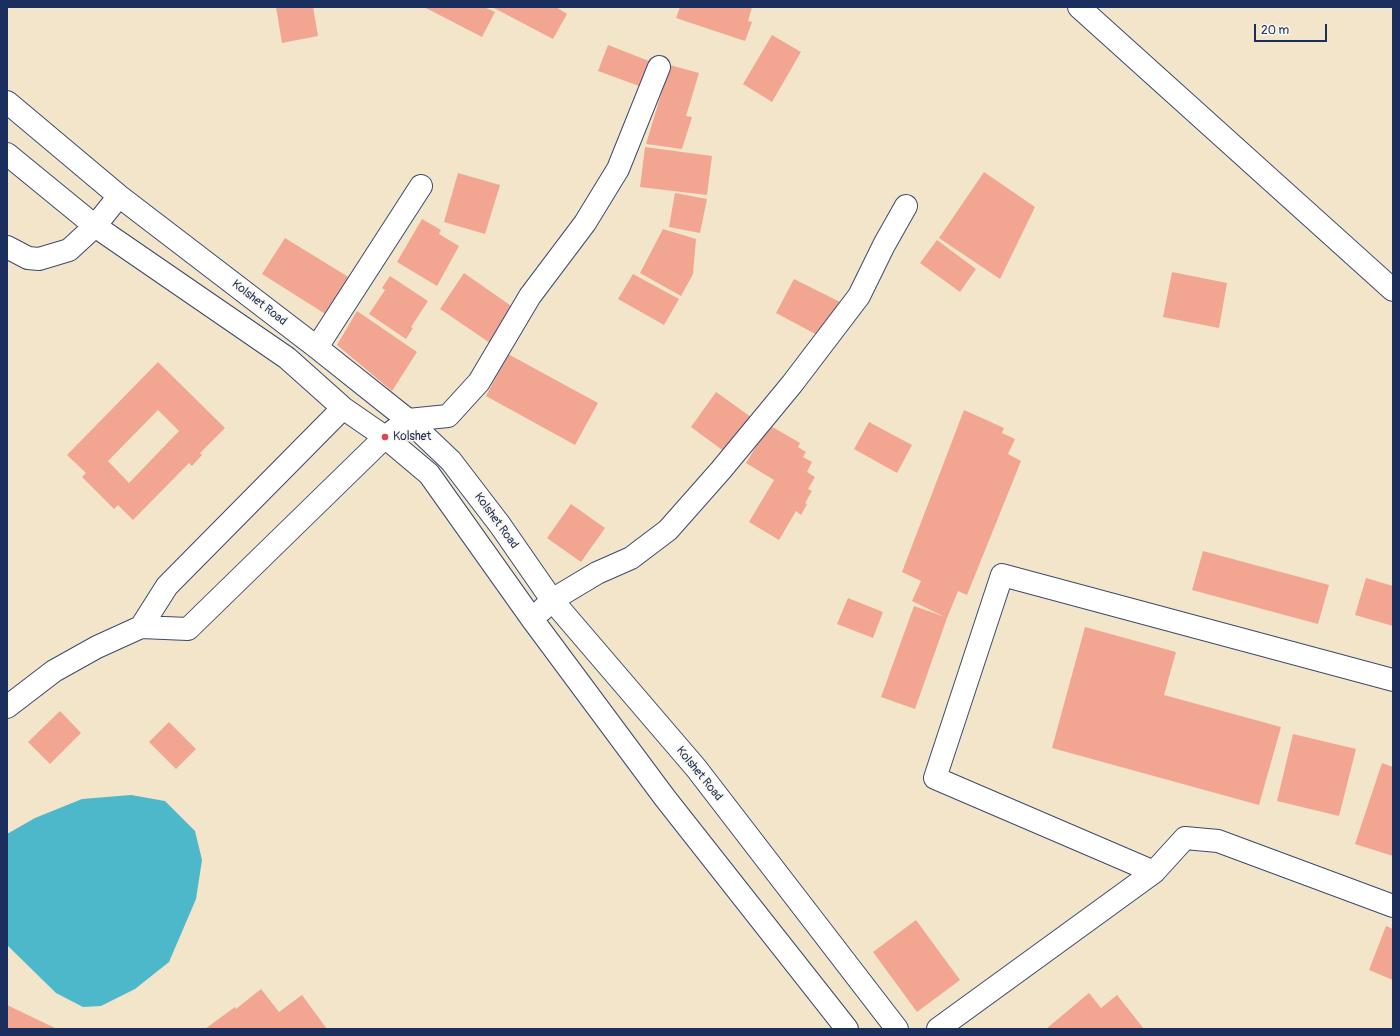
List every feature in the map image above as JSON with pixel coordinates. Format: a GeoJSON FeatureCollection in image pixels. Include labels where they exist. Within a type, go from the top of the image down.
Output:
{"type":"FeatureCollection","features":[{"type":"Feature","properties":{"kind":"street"},"geometry":{"type":"LineString","coordinates":[[1079,7],[1393,290]]}},
{"type":"Feature","properties":{"kind":"street"},"geometry":{"type":"LineString","coordinates":[[7,707],[54,671],[96,647],[141,627],[188,629],[385,436],[408,420],[448,416],[479,382],[530,296],[585,223],[618,169],[659,68]]}},
{"type":"Feature","properties":{"kind":"street","name":"Kolshet Road"},"geometry":{"type":"LineString","coordinates":[[7,102],[120,196],[315,346],[408,420],[451,461],[500,525],[552,600],[696,768],[897,1029]]}},
{"type":"Feature","properties":{"kind":"street"},"geometry":{"type":"LineString","coordinates":[[7,154],[95,226],[287,358],[343,408],[385,436],[429,474],[532,619],[665,798],[847,1029]]}},
{"type":"Feature","properties":{"kind":"street"},"geometry":{"type":"LineString","coordinates":[[315,346],[319,344],[421,186]]}},
{"type":"Feature","properties":{"kind":"street"},"geometry":{"type":"LineString","coordinates":[[7,247],[28,258],[40,259],[69,250],[95,226],[120,196]]}},
{"type":"Feature","properties":{"kind":"street"},"geometry":{"type":"LineString","coordinates":[[532,619],[552,600],[597,573],[631,558],[668,530],[721,470],[792,384],[859,296],[884,245],[906,206]]}},
{"type":"Feature","properties":{"kind":"street"},"geometry":{"type":"LineString","coordinates":[[141,627],[167,586],[343,408]]}},
{"type":"Feature","properties":{"kind":"street"},"geometry":{"type":"LineString","coordinates":[[1154,872],[935,778],[1002,575],[1393,680]]}},
{"type":"Feature","properties":{"kind":"street"},"geometry":{"type":"LineString","coordinates":[[938,1029],[1154,872],[1185,838],[1218,841],[1393,906]]}},
{"type":"Feature","properties":{"kind":"water"},"geometry":{"type":"Polygon","coordinates":[[[131,795],[165,801],[195,831],[202,860],[196,899],[169,962],[135,989],[101,1006],[83,1007],[56,993],[7,945],[7,834],[35,818],[82,799],[131,795]]]}},
{"type":"Feature","properties":{"kind":"building"},"geometry":{"type":"Polygon","coordinates":[[[276,7],[313,7],[318,36],[282,43],[276,7]]]}},
{"type":"Feature","properties":{"kind":"building"},"geometry":{"type":"Polygon","coordinates":[[[424,7],[484,7],[495,12],[482,37],[424,7]]]}},
{"type":"Feature","properties":{"kind":"building"},"geometry":{"type":"Polygon","coordinates":[[[492,7],[556,7],[567,14],[553,39],[492,7]]]}},
{"type":"Feature","properties":{"kind":"building"},"geometry":{"type":"Polygon","coordinates":[[[680,7],[752,7],[748,21],[752,22],[745,41],[676,18],[680,7]]]}},
{"type":"Feature","properties":{"kind":"building"},"geometry":{"type":"Polygon","coordinates":[[[772,35],[801,52],[772,102],[743,84],[772,35]]]}},
{"type":"Feature","properties":{"kind":"building"},"geometry":{"type":"Polygon","coordinates":[[[608,45],[649,61],[639,86],[598,71],[608,45]]]}},
{"type":"Feature","properties":{"kind":"building"},"geometry":{"type":"Polygon","coordinates":[[[670,65],[699,73],[686,116],[692,117],[682,149],[646,144],[670,65]]]}},
{"type":"Feature","properties":{"kind":"building"},"geometry":{"type":"Polygon","coordinates":[[[645,147],[712,156],[707,195],[640,187],[645,147]]]}},
{"type":"Feature","properties":{"kind":"building"},"geometry":{"type":"Polygon","coordinates":[[[984,172],[1035,207],[1000,279],[939,238],[984,172]]]}},
{"type":"Feature","properties":{"kind":"building"},"geometry":{"type":"Polygon","coordinates":[[[458,173],[500,185],[485,234],[444,222],[458,173]]]}},
{"type":"Feature","properties":{"kind":"building"},"geometry":{"type":"Polygon","coordinates":[[[675,193],[707,199],[700,233],[669,227],[675,193]]]}},
{"type":"Feature","properties":{"kind":"building"},"geometry":{"type":"Polygon","coordinates":[[[422,219],[441,230],[439,234],[459,246],[437,286],[397,262],[422,219]]]}},
{"type":"Feature","properties":{"kind":"building"},"geometry":{"type":"Polygon","coordinates":[[[663,229],[696,239],[693,274],[681,296],[640,273],[663,229]]]}},
{"type":"Feature","properties":{"kind":"building"},"geometry":{"type":"Polygon","coordinates":[[[285,238],[350,278],[327,315],[262,274],[285,238]]]}},
{"type":"Feature","properties":{"kind":"building"},"geometry":{"type":"Polygon","coordinates":[[[937,240],[976,269],[960,292],[920,263],[937,240]]]}},
{"type":"Feature","properties":{"kind":"building"},"geometry":{"type":"Polygon","coordinates":[[[1172,272],[1227,283],[1219,328],[1163,317],[1172,272]]]}},
{"type":"Feature","properties":{"kind":"building"},"geometry":{"type":"Polygon","coordinates":[[[464,273],[517,310],[493,345],[440,309],[464,273]]]}},
{"type":"Feature","properties":{"kind":"building"},"geometry":{"type":"Polygon","coordinates":[[[633,274],[679,299],[664,325],[618,299],[633,274]]]}},
{"type":"Feature","properties":{"kind":"building"},"geometry":{"type":"Polygon","coordinates":[[[390,276],[428,301],[411,327],[413,328],[406,339],[369,314],[385,290],[382,288],[390,276]]]}},
{"type":"Feature","properties":{"kind":"building"},"geometry":{"type":"Polygon","coordinates":[[[794,279],[840,302],[821,337],[776,313],[794,279]]]}},
{"type":"Feature","properties":{"kind":"building"},"geometry":{"type":"Polygon","coordinates":[[[357,311],[417,352],[392,391],[337,345],[357,311]]]}},
{"type":"Feature","properties":{"kind":"building"},"geometry":{"type":"Polygon","coordinates":[[[508,354],[598,403],[575,445],[486,396],[508,354]]]}},
{"type":"Feature","properties":{"kind":"building"},"geometry":{"type":"Polygon","coordinates":[[[158,362],[225,428],[200,453],[202,455],[192,466],[189,463],[133,520],[118,505],[114,509],[82,477],[86,473],[67,455],[158,362]],[[158,410],[108,461],[129,483],[179,431],[158,410]]]}},
{"type":"Feature","properties":{"kind":"building"},"geometry":{"type":"Polygon","coordinates":[[[716,392],[751,417],[725,452],[691,427],[716,392]]]}},
{"type":"Feature","properties":{"kind":"building"},"geometry":{"type":"Polygon","coordinates":[[[964,410],[1004,428],[1002,433],[1015,439],[1008,454],[1021,461],[967,595],[958,591],[915,709],[881,697],[914,606],[945,617],[912,601],[921,581],[902,572],[964,410]]]}},
{"type":"Feature","properties":{"kind":"building"},"geometry":{"type":"Polygon","coordinates":[[[869,422],[912,445],[897,473],[854,449],[869,422]]]}},
{"type":"Feature","properties":{"kind":"building"},"geometry":{"type":"Polygon","coordinates":[[[769,425],[800,443],[798,447],[806,452],[803,457],[812,462],[807,472],[815,477],[808,489],[812,491],[805,503],[807,504],[801,515],[796,511],[779,540],[749,522],[774,480],[746,463],[769,425]]]}},
{"type":"Feature","properties":{"kind":"building"},"geometry":{"type":"Polygon","coordinates":[[[571,504],[605,528],[581,562],[547,538],[571,504]]]}},
{"type":"Feature","properties":{"kind":"building"},"geometry":{"type":"Polygon","coordinates":[[[1203,551],[1329,585],[1318,624],[1192,590],[1203,551]]]}},
{"type":"Feature","properties":{"kind":"building"},"geometry":{"type":"Polygon","coordinates":[[[1366,578],[1393,586],[1393,626],[1355,615],[1366,578]]]}},
{"type":"Feature","properties":{"kind":"building"},"geometry":{"type":"Polygon","coordinates":[[[848,598],[883,612],[873,638],[837,624],[848,598]]]}},
{"type":"Feature","properties":{"kind":"building"},"geometry":{"type":"Polygon","coordinates":[[[1085,627],[1176,652],[1164,695],[1281,727],[1259,805],[1052,748],[1085,627]]]}},
{"type":"Feature","properties":{"kind":"building"},"geometry":{"type":"Polygon","coordinates":[[[60,711],[81,733],[50,764],[28,742],[60,711]]]}},
{"type":"Feature","properties":{"kind":"building"},"geometry":{"type":"Polygon","coordinates":[[[169,722],[196,749],[176,769],[149,742],[169,722]]]}},
{"type":"Feature","properties":{"kind":"building"},"geometry":{"type":"Polygon","coordinates":[[[1293,734],[1356,749],[1339,816],[1277,801],[1293,734]]]}},
{"type":"Feature","properties":{"kind":"building"},"geometry":{"type":"Polygon","coordinates":[[[1382,763],[1393,767],[1393,856],[1355,844],[1382,763]]]}},
{"type":"Feature","properties":{"kind":"building"},"geometry":{"type":"Polygon","coordinates":[[[916,920],[960,980],[917,1012],[873,952],[916,920]]]}},
{"type":"Feature","properties":{"kind":"building"},"geometry":{"type":"Polygon","coordinates":[[[1386,926],[1393,929],[1393,980],[1369,970],[1386,926]]]}},
{"type":"Feature","properties":{"kind":"building"},"geometry":{"type":"Polygon","coordinates":[[[261,989],[279,1012],[302,995],[327,1029],[205,1029],[235,1007],[236,1009],[261,989]]]}},
{"type":"Feature","properties":{"kind":"building"},"geometry":{"type":"Polygon","coordinates":[[[1089,993],[1101,1008],[1117,995],[1144,1029],[1046,1029],[1089,993]]]}},
{"type":"Feature","properties":{"kind":"building"},"geometry":{"type":"Polygon","coordinates":[[[7,1005],[57,1029],[7,1029],[7,1005]]]}},
{"type":"Feature","properties":{"kind":"place","name":"Kolshet"},"geometry":{"type":"Point","coordinates":[385,437]}}]}
